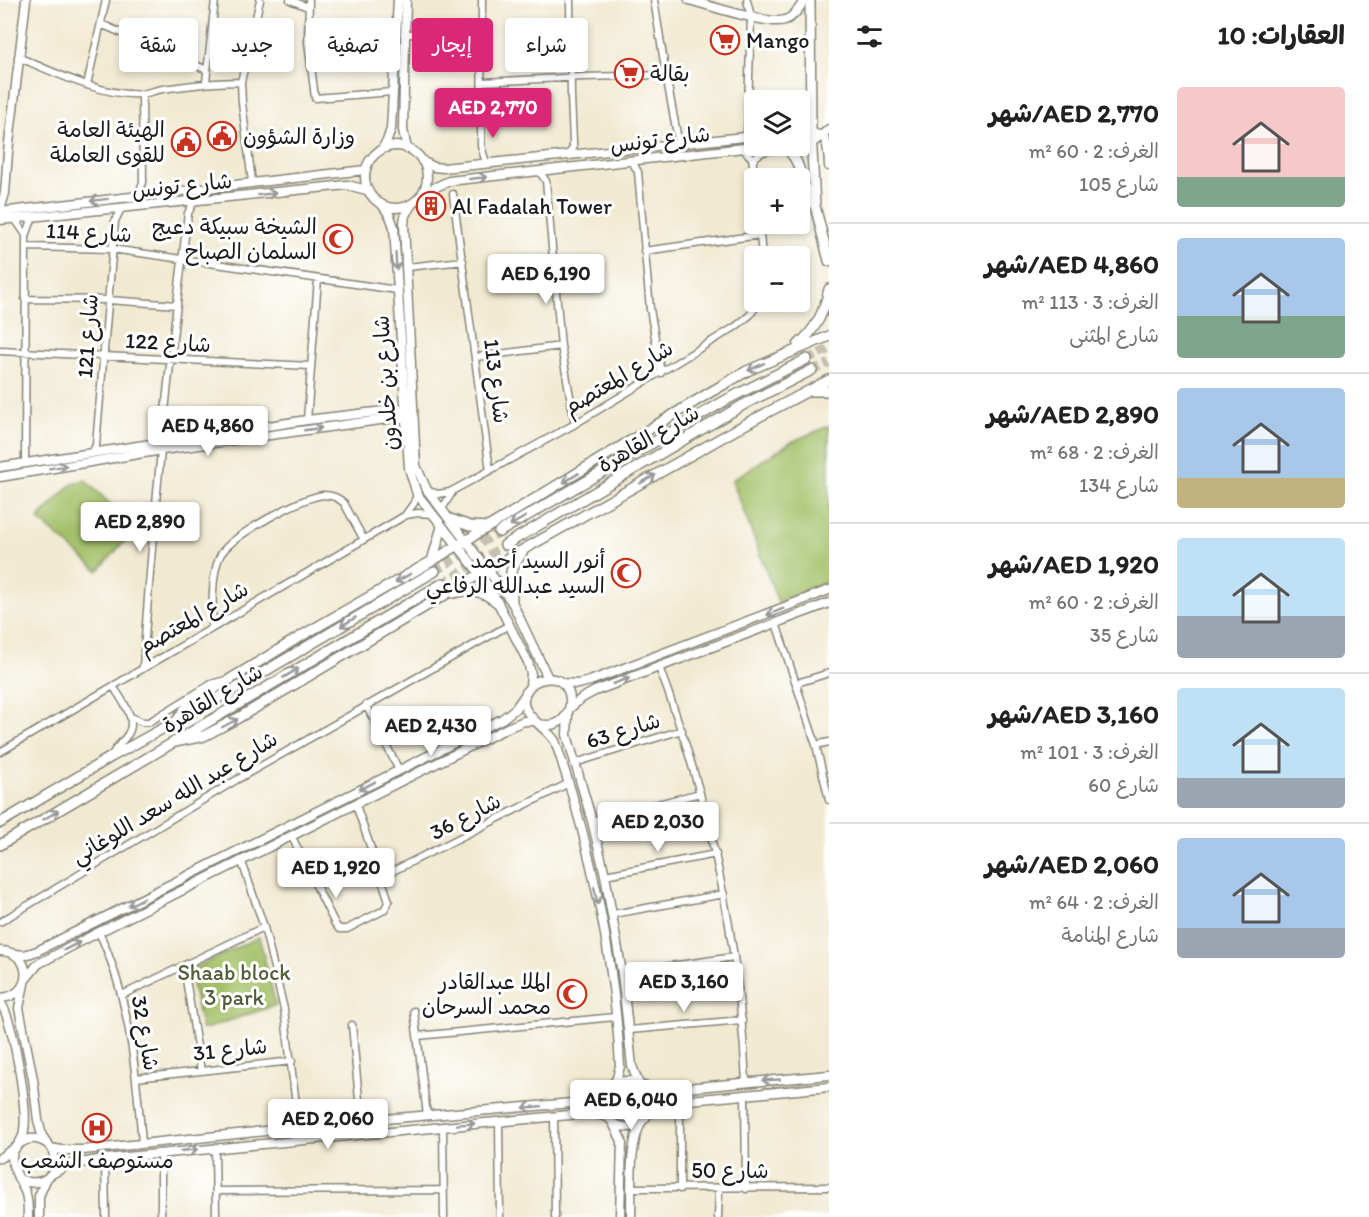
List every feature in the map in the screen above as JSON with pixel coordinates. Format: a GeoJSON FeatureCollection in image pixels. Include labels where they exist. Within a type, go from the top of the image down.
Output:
{"type":"FeatureCollection","features":[{"type":"Feature","properties":{"kind":"main road"},"geometry":{"type":"LineString","coordinates":[[810,0],[814,206],[829,261]]}},
{"type":"Feature","properties":{"kind":"main road"},"geometry":{"type":"LineString","coordinates":[[810,91],[812,86]]}},
{"type":"Feature","properties":{"kind":"main road"},"geometry":{"type":"LineString","coordinates":[[796,158],[806,191],[814,206]]}},
{"type":"Feature","properties":{"kind":"main road"},"geometry":{"type":"LineString","coordinates":[[792,350],[810,334],[818,323],[825,309],[829,289]]}},
{"type":"Feature","properties":{"kind":"main road"},"geometry":{"type":"LineString","coordinates":[[176,722],[194,701],[303,635],[433,566],[467,540],[728,382],[792,350],[829,336]]}},
{"type":"Feature","properties":{"kind":"main road","name":"شارع القاهرة"},"geometry":{"type":"LineString","coordinates":[[500,532],[728,399],[807,359]]}},
{"type":"Feature","properties":{"kind":"main road","name":"شارع القاهرة"},"geometry":{"type":"LineString","coordinates":[[506,545],[717,420],[812,370]]}},
{"type":"Feature","properties":{"kind":"main road"},"geometry":{"type":"LineString","coordinates":[[175,742],[204,736],[223,726],[484,572],[829,380]]}},
{"type":"Feature","properties":{"kind":"main road"},"geometry":{"type":"LineString","coordinates":[[806,391],[829,391]]}},
{"type":"Feature","properties":{"kind":"main road"},"geometry":{"type":"LineString","coordinates":[[450,519],[470,526],[488,527]]}},
{"type":"Feature","properties":{"kind":"main road"},"geometry":{"type":"LineString","coordinates":[[433,566],[442,527]]}},
{"type":"Feature","properties":{"kind":"main road"},"geometry":{"type":"LineString","coordinates":[[512,602],[511,571],[525,549]]}},
{"type":"Feature","properties":{"kind":"main road","name":"شارع القاهرة"},"geometry":{"type":"LineString","coordinates":[[0,823],[176,722],[433,566]]}},
{"type":"Feature","properties":{"kind":"main road","name":"شارع القاهرة"},"geometry":{"type":"LineString","coordinates":[[1,845],[442,583]]}},
{"type":"Feature","properties":{"kind":"main road"},"geometry":{"type":"LineString","coordinates":[[444,596],[473,590],[488,595],[498,603]]}},
{"type":"Feature","properties":{"kind":"street"},"geometry":{"type":"LineString","coordinates":[[0,211],[5,193],[4,150],[26,0]]}},
{"type":"Feature","properties":{"kind":"street"},"geometry":{"type":"LineString","coordinates":[[87,85],[106,0]]}},
{"type":"Feature","properties":{"kind":"street"},"geometry":{"type":"LineString","coordinates":[[206,82],[215,0]]}},
{"type":"Feature","properties":{"kind":"street"},"geometry":{"type":"LineString","coordinates":[[252,182],[241,82],[260,0]]}},
{"type":"Feature","properties":{"kind":"street"},"geometry":{"type":"LineString","coordinates":[[290,0],[308,3],[308,42],[315,98],[392,92]]}},
{"type":"Feature","properties":{"kind":"street"},"geometry":{"type":"LineString","coordinates":[[381,150],[392,147],[407,148],[422,161],[427,177],[423,193],[412,204],[395,209],[383,206],[373,199],[367,190],[365,180],[365,170],[371,158],[381,150],[391,129],[398,0]]}},
{"type":"Feature","properties":{"kind":"street"},"geometry":{"type":"LineString","coordinates":[[406,0],[403,130],[407,148]]}},
{"type":"Feature","properties":{"kind":"street"},"geometry":{"type":"LineString","coordinates":[[482,0],[482,18]]}},
{"type":"Feature","properties":{"kind":"street"},"geometry":{"type":"LineString","coordinates":[[568,155],[573,148],[570,0]]}},
{"type":"Feature","properties":{"kind":"street"},"geometry":{"type":"LineString","coordinates":[[654,0],[666,75],[683,144],[688,146],[687,151],[669,157]]}},
{"type":"Feature","properties":{"kind":"street"},"geometry":{"type":"LineString","coordinates":[[689,0],[776,22],[784,21],[794,14],[804,0]]}},
{"type":"Feature","properties":{"kind":"street"},"geometry":{"type":"LineString","coordinates":[[740,14],[747,0]]}},
{"type":"Feature","properties":{"kind":"street"},"geometry":{"type":"LineString","coordinates":[[747,0],[752,17],[751,90]]}},
{"type":"Feature","properties":{"kind":"street"},"geometry":{"type":"LineString","coordinates":[[101,24],[207,70]]}},
{"type":"Feature","properties":{"kind":"street"},"geometry":{"type":"LineString","coordinates":[[404,34],[412,34]]}},
{"type":"Feature","properties":{"kind":"street"},"geometry":{"type":"LineString","coordinates":[[18,57],[87,85],[127,93],[142,94],[206,82],[241,82]]}},
{"type":"Feature","properties":{"kind":"street"},"geometry":{"type":"LineString","coordinates":[[482,72],[482,153],[486,163]]}},
{"type":"Feature","properties":{"kind":"street"},"geometry":{"type":"LineString","coordinates":[[482,82],[666,75]]}},
{"type":"Feature","properties":{"kind":"street"},"geometry":{"type":"LineString","coordinates":[[138,196],[143,182],[142,94]]}},
{"type":"Feature","properties":{"kind":"street"},"geometry":{"type":"LineString","coordinates":[[811,142],[823,136],[829,129]]}},
{"type":"Feature","properties":{"kind":"street"},"geometry":{"type":"LineString","coordinates":[[811,132],[823,136],[828,147],[829,166]]}},
{"type":"Feature","properties":{"kind":"street","name":"شارع تونس"},"geometry":{"type":"LineString","coordinates":[[422,161],[438,168],[744,138]]}},
{"type":"Feature","properties":{"kind":"street"},"geometry":{"type":"LineString","coordinates":[[573,142],[584,154]]}},
{"type":"Feature","properties":{"kind":"street"},"geometry":{"type":"LineString","coordinates":[[742,148],[750,155],[754,168]]}},
{"type":"Feature","properties":{"kind":"street","name":"شارع تونس"},"geometry":{"type":"LineString","coordinates":[[423,193],[442,183],[458,180],[742,148]]}},
{"type":"Feature","properties":{"kind":"street"},"geometry":{"type":"LineString","coordinates":[[753,161],[760,152],[777,150],[789,153],[796,158]]}},
{"type":"Feature","properties":{"kind":"street"},"geometry":{"type":"LineString","coordinates":[[638,172],[646,160]]}},
{"type":"Feature","properties":{"kind":"street"},"geometry":{"type":"LineString","coordinates":[[632,161],[638,172],[650,309],[661,373]]}},
{"type":"Feature","properties":{"kind":"street"},"geometry":{"type":"LineString","coordinates":[[458,180],[454,177],[454,171],[465,165]]}},
{"type":"Feature","properties":{"kind":"street"},"geometry":{"type":"LineString","coordinates":[[546,181],[555,169]]}},
{"type":"Feature","properties":{"kind":"street","name":"شارع تونس"},"geometry":{"type":"LineString","coordinates":[[0,220],[16,214],[151,194],[365,170]]}},
{"type":"Feature","properties":{"kind":"street"},"geometry":{"type":"LineString","coordinates":[[539,171],[546,181],[561,346],[575,424]]}},
{"type":"Feature","properties":{"kind":"street"},"geometry":{"type":"LineString","coordinates":[[308,190],[314,188],[316,183],[310,177]]}},
{"type":"Feature","properties":{"kind":"street"},"geometry":{"type":"LineString","coordinates":[[143,182],[151,194]]}},
{"type":"Feature","properties":{"kind":"street","name":"شارع تونس"},"geometry":{"type":"LineString","coordinates":[[0,211],[33,217],[347,185],[367,190]]}},
{"type":"Feature","properties":{"kind":"street"},"geometry":{"type":"LineString","coordinates":[[5,193],[26,236],[27,247],[24,352],[25,463]]}},
{"type":"Feature","properties":{"kind":"street","name":"شارع 113"},"geometry":{"type":"LineString","coordinates":[[453,194],[490,471]]}},
{"type":"Feature","properties":{"kind":"street"},"geometry":{"type":"LineString","coordinates":[[143,667],[177,304],[188,213],[194,202]]}},
{"type":"Feature","properties":{"kind":"street"},"geometry":{"type":"LineString","coordinates":[[182,203],[188,213]]}},
{"type":"Feature","properties":{"kind":"street","name":"شارع بن خلدون"},"geometry":{"type":"LineString","coordinates":[[412,204],[404,221],[407,267],[410,474],[417,494],[432,514],[458,546],[484,572]]}},
{"type":"Feature","properties":{"kind":"street","name":"شارع بن خلدون"},"geometry":{"type":"LineString","coordinates":[[383,206],[394,227],[409,412],[416,466],[427,490],[467,540],[484,572]]}},
{"type":"Feature","properties":{"kind":"street","name":"شارع 121"},"geometry":{"type":"LineString","coordinates":[[93,453],[96,445],[105,357],[115,221],[121,209]]}},
{"type":"Feature","properties":{"kind":"street"},"geometry":{"type":"LineString","coordinates":[[108,210],[115,221]]}},
{"type":"Feature","properties":{"kind":"street"},"geometry":{"type":"LineString","coordinates":[[26,236],[33,217]]}},
{"type":"Feature","properties":{"kind":"street"},"geometry":{"type":"LineString","coordinates":[[644,251],[760,235],[761,246]]}},
{"type":"Feature","properties":{"kind":"street","name":"شارع 114"},"geometry":{"type":"LineString","coordinates":[[27,247],[112,249],[398,290]]}},
{"type":"Feature","properties":{"kind":"street"},"geometry":{"type":"LineString","coordinates":[[407,267],[463,261]]}},
{"type":"Feature","properties":{"kind":"street"},"geometry":{"type":"LineString","coordinates":[[307,420],[318,279]]}},
{"type":"Feature","properties":{"kind":"street"},"geometry":{"type":"LineString","coordinates":[[25,299],[177,304]]}},
{"type":"Feature","properties":{"kind":"street","name":"شارع المعتصم"},"geometry":{"type":"LineString","coordinates":[[427,490],[442,494],[490,471],[661,373],[740,323],[752,312]]}},
{"type":"Feature","properties":{"kind":"street"},"geometry":{"type":"LineString","coordinates":[[476,357],[561,346]]}},
{"type":"Feature","properties":{"kind":"street","name":"شارع 122"},"geometry":{"type":"LineString","coordinates":[[0,351],[311,366]]}},
{"type":"Feature","properties":{"kind":"street"},"geometry":{"type":"LineString","coordinates":[[0,477],[307,420],[409,412]]}},
{"type":"Feature","properties":{"kind":"street"},"geometry":{"type":"LineString","coordinates":[[0,467],[409,412]]}},
{"type":"Feature","properties":{"kind":"street","name":"شارع المعتصم"},"geometry":{"type":"LineString","coordinates":[[442,509],[454,490]]}},
{"type":"Feature","properties":{"kind":"street"},"geometry":{"type":"LineString","coordinates":[[406,515],[417,494]]}},
{"type":"Feature","properties":{"kind":"street"},"geometry":{"type":"LineString","coordinates":[[212,627],[215,571],[220,556],[229,545],[281,511],[318,496],[334,496],[346,505],[363,538]]}},
{"type":"Feature","properties":{"kind":"street","name":"شارع المعتصم"},"geometry":{"type":"LineString","coordinates":[[0,752],[363,538],[406,515],[432,514]]}},
{"type":"Feature","properties":{"kind":"street"},"geometry":{"type":"LineString","coordinates":[[484,572],[512,602],[548,678]]}},
{"type":"Feature","properties":{"kind":"street"},"geometry":{"type":"LineString","coordinates":[[484,572],[528,662],[531,674],[530,686]]}},
{"type":"Feature","properties":{"kind":"street"},"geometry":{"type":"LineString","coordinates":[[5,950],[31,954],[42,949],[502,719],[515,709],[530,686],[538,680],[548,678],[562,683],[578,684],[594,680],[829,590]]}},
{"type":"Feature","properties":{"kind":"street"},"geometry":{"type":"LineString","coordinates":[[28,1212],[26,1194],[10,1163],[11,1155],[24,1133],[24,1119],[19,1066],[9,1021],[0,1000],[16,994],[34,968],[99,932],[507,728],[522,722],[549,725],[559,722],[586,695],[829,603]]}},
{"type":"Feature","properties":{"kind":"street"},"geometry":{"type":"LineString","coordinates":[[776,623],[816,745],[829,800]]}},
{"type":"Feature","properties":{"kind":"street","name":"شارع عبد الله سعد اللوغاني"},"geometry":{"type":"LineString","coordinates":[[0,922],[366,705],[509,626]]}},
{"type":"Feature","properties":{"kind":"street"},"geometry":{"type":"LineString","coordinates":[[702,640],[700,647],[706,649]]}},
{"type":"Feature","properties":{"kind":"street"},"geometry":{"type":"LineString","coordinates":[[528,662],[534,662],[538,656]]}},
{"type":"Feature","properties":{"kind":"street"},"geometry":{"type":"LineString","coordinates":[[659,667],[682,730],[716,854],[734,957],[742,1020],[746,1082]]}},
{"type":"Feature","properties":{"kind":"street"},"geometry":{"type":"LineString","coordinates":[[797,683],[829,673]]}},
{"type":"Feature","properties":{"kind":"street"},"geometry":{"type":"LineString","coordinates":[[113,686],[131,717],[142,722],[149,722],[211,684],[230,680]]}},
{"type":"Feature","properties":{"kind":"street"},"geometry":{"type":"LineString","coordinates":[[594,680],[591,686],[596,691]]}},
{"type":"Feature","properties":{"kind":"street"},"geometry":{"type":"LineString","coordinates":[[562,683],[570,695],[567,731],[569,742],[592,821],[613,914],[633,1071],[650,1097],[650,1111]]}},
{"type":"Feature","properties":{"kind":"street"},"geometry":{"type":"LineString","coordinates":[[525,695],[525,710],[551,735],[569,783],[581,826],[609,959],[620,1057],[619,1074],[604,1104],[610,1120],[620,1134],[622,1147],[620,1217]]}},
{"type":"Feature","properties":{"kind":"street"},"geometry":{"type":"LineString","coordinates":[[366,705],[399,770]]}},
{"type":"Feature","properties":{"kind":"street"},"geometry":{"type":"LineString","coordinates":[[111,758],[129,733],[131,717]]}},
{"type":"Feature","properties":{"kind":"street"},"geometry":{"type":"LineString","coordinates":[[502,719],[508,722],[507,728]]}},
{"type":"Feature","properties":{"kind":"street","name":"شارع 63"},"geometry":{"type":"LineString","coordinates":[[575,763],[682,730]]}},
{"type":"Feature","properties":{"kind":"street"},"geometry":{"type":"LineString","coordinates":[[557,747],[561,739],[564,738],[569,742]]}},
{"type":"Feature","properties":{"kind":"street"},"geometry":{"type":"LineString","coordinates":[[816,745],[829,742]]}},
{"type":"Feature","properties":{"kind":"street"},"geometry":{"type":"LineString","coordinates":[[446,747],[444,751],[448,758]]}},
{"type":"Feature","properties":{"kind":"street"},"geometry":{"type":"LineString","coordinates":[[431,754],[435,757],[435,765]]}},
{"type":"Feature","properties":{"kind":"street","name":"شارع 36"},"geometry":{"type":"LineString","coordinates":[[381,878],[569,783]]}},
{"type":"Feature","properties":{"kind":"street"},"geometry":{"type":"LineString","coordinates":[[592,821],[700,793]]}},
{"type":"Feature","properties":{"kind":"street"},"geometry":{"type":"LineString","coordinates":[[292,837],[335,924],[339,929],[347,929],[387,908],[389,901],[356,805]]}},
{"type":"Feature","properties":{"kind":"street"},"geometry":{"type":"LineString","coordinates":[[605,875],[716,854]]}},
{"type":"Feature","properties":{"kind":"street"},"geometry":{"type":"LineString","coordinates":[[242,862],[264,927],[284,1009],[299,1128]]}},
{"type":"Feature","properties":{"kind":"street"},"geometry":{"type":"LineString","coordinates":[[176,882],[170,890],[172,893],[178,893]]}},
{"type":"Feature","properties":{"kind":"street"},"geometry":{"type":"LineString","coordinates":[[154,893],[162,896],[159,902]]}},
{"type":"Feature","properties":{"kind":"street"},"geometry":{"type":"LineString","coordinates":[[613,914],[724,894]]}},
{"type":"Feature","properties":{"kind":"street"},"geometry":{"type":"LineString","coordinates":[[122,995],[264,927]]}},
{"type":"Feature","properties":{"kind":"street","name":"شارع 32"},"geometry":{"type":"LineString","coordinates":[[99,932],[111,959],[122,995],[136,1078],[142,1143]]}},
{"type":"Feature","properties":{"kind":"street"},"geometry":{"type":"LineString","coordinates":[[42,949],[39,957],[46,960]]}},
{"type":"Feature","properties":{"kind":"street"},"geometry":{"type":"LineString","coordinates":[[5,950],[24,965],[24,982],[19,1000],[21,1018],[41,1131],[55,1162],[40,1192],[39,1213]]}},
{"type":"Feature","properties":{"kind":"street"},"geometry":{"type":"LineString","coordinates":[[622,973],[734,957]]}},
{"type":"Feature","properties":{"kind":"street"},"geometry":{"type":"LineString","coordinates":[[184,967],[201,1071]]}},
{"type":"Feature","properties":{"kind":"street"},"geometry":{"type":"LineString","coordinates":[[414,1011],[427,1115]]}},
{"type":"Feature","properties":{"kind":"street"},"geometry":{"type":"LineString","coordinates":[[9,1021],[14,1016],[21,1018]]}},
{"type":"Feature","properties":{"kind":"street"},"geometry":{"type":"LineString","coordinates":[[417,1036],[615,1017]]}},
{"type":"Feature","properties":{"kind":"street"},"geometry":{"type":"LineString","coordinates":[[629,1030],[742,1020]]}},
{"type":"Feature","properties":{"kind":"street"},"geometry":{"type":"LineString","coordinates":[[352,1025],[361,1121]]}},
{"type":"Feature","properties":{"kind":"street"},"geometry":{"type":"LineString","coordinates":[[620,1057],[625,1060],[631,1056]]}},
{"type":"Feature","properties":{"kind":"street","name":"شارع 31"},"geometry":{"type":"LineString","coordinates":[[136,1078],[292,1061]]}},
{"type":"Feature","properties":{"kind":"street"},"geometry":{"type":"LineString","coordinates":[[0,1158],[17,1145],[33,1138],[61,1150],[83,1150],[361,1121],[584,1102],[598,1097],[625,1080],[664,1090],[829,1075]]}},
{"type":"Feature","properties":{"kind":"street"},"geometry":{"type":"LineString","coordinates":[[814,1089],[812,1081],[815,1077]]}},
{"type":"Feature","properties":{"kind":"street"},"geometry":{"type":"LineString","coordinates":[[798,1079],[802,1084],[799,1090]]}},
{"type":"Feature","properties":{"kind":"street"},"geometry":{"type":"LineString","coordinates":[[631,1217],[633,1149],[636,1135],[650,1111],[660,1104],[829,1087]]}},
{"type":"Feature","properties":{"kind":"street"},"geometry":{"type":"LineString","coordinates":[[745,1095],[746,1189]]}},
{"type":"Feature","properties":{"kind":"street"},"geometry":{"type":"LineString","coordinates":[[680,1101],[680,1189]]}},
{"type":"Feature","properties":{"kind":"street"},"geometry":{"type":"LineString","coordinates":[[583,1113],[586,1108],[584,1102]]}},
{"type":"Feature","properties":{"kind":"street"},"geometry":{"type":"LineString","coordinates":[[0,1162],[15,1175],[32,1184],[68,1165],[83,1161],[160,1153],[583,1113],[597,1113],[627,1127],[641,1123]]}},
{"type":"Feature","properties":{"kind":"street"},"geometry":{"type":"LineString","coordinates":[[24,1119],[32,1121],[38,1116]]}},
{"type":"Feature","properties":{"kind":"street"},"geometry":{"type":"LineString","coordinates":[[554,1116],[555,1217]]}},
{"type":"Feature","properties":{"kind":"street"},"geometry":{"type":"LineString","coordinates":[[405,1117],[401,1125],[405,1129]]}},
{"type":"Feature","properties":{"kind":"street"},"geometry":{"type":"LineString","coordinates":[[384,1119],[388,1122],[385,1131]]}},
{"type":"Feature","properties":{"kind":"street"},"geometry":{"type":"LineString","coordinates":[[499,1122],[500,1217]]}},
{"type":"Feature","properties":{"kind":"street"},"geometry":{"type":"LineString","coordinates":[[443,1126],[444,1217]]}},
{"type":"Feature","properties":{"kind":"street"},"geometry":{"type":"LineString","coordinates":[[263,1131],[261,1138],[265,1143]]}},
{"type":"Feature","properties":{"kind":"street"},"geometry":{"type":"LineString","coordinates":[[246,1133],[251,1138],[246,1145]]}},
{"type":"Feature","properties":{"kind":"street"},"geometry":{"type":"LineString","coordinates":[[622,1147],[629,1143],[633,1149]]}},
{"type":"Feature","properties":{"kind":"street"},"geometry":{"type":"LineString","coordinates":[[215,1148],[216,1217]]}},
{"type":"Feature","properties":{"kind":"street"},"geometry":{"type":"LineString","coordinates":[[83,1150],[80,1155],[83,1161]]}},
{"type":"Feature","properties":{"kind":"street"},"geometry":{"type":"LineString","coordinates":[[160,1153],[161,1217]]}},
{"type":"Feature","properties":{"kind":"street"},"geometry":{"type":"LineString","coordinates":[[105,1159],[106,1217]]}},
{"type":"Feature","properties":{"kind":"street","name":"شارع 50"},"geometry":{"type":"LineString","coordinates":[[632,1188],[829,1187]]}},
{"type":"Feature","properties":{"kind":"street"},"geometry":{"type":"LineString","coordinates":[[718,1217],[719,1189]]}},
{"type":"Feature","properties":{"kind":"street"},"geometry":{"type":"LineString","coordinates":[[216,1191],[444,1190]]}},
{"type":"Feature","properties":{"kind":"street"},"geometry":{"type":"LineString","coordinates":[[28,1212],[34,1204],[39,1213]]}},
{"type":"Feature","properties":{"kind":"green space"},"geometry":{"type":"Polygon","coordinates":[[[829,426],[829,582],[778,602],[732,480],[791,442],[829,426]]]}},
{"type":"Feature","properties":{"kind":"green space"},"geometry":{"type":"Polygon","coordinates":[[[85,480],[136,528],[98,571],[38,519],[71,485],[85,480]]]}},
{"type":"Feature","properties":{"kind":"green space","name":"Shaab block 3 park"},"geometry":{"type":"Polygon","coordinates":[[[259,937],[276,1005],[202,1030],[189,970],[259,937]]]}},
{"type":"Feature","properties":{"kind":"tunnel"},"geometry":{"type":"LineString","coordinates":[[807,359],[829,349]]}},
{"type":"Feature","properties":{"kind":"tunnel"},"geometry":{"type":"LineString","coordinates":[[812,370],[829,363]]}},
{"type":"Feature","properties":{"kind":"tunnel"},"geometry":{"type":"LineString","coordinates":[[435,571],[499,532]]}},
{"type":"Feature","properties":{"kind":"tunnel"},"geometry":{"type":"LineString","coordinates":[[443,583],[505,545]]}},
{"type":"Feature","properties":{"kind":"place","name":"Mango"},"geometry":{"type":"Point","coordinates":[725,40]}},
{"type":"Feature","properties":{"kind":"place","name":"بقالة"},"geometry":{"type":"Point","coordinates":[629,73]}},
{"type":"Feature","properties":{"kind":"place","name":"وزارة الشؤون"},"geometry":{"type":"Point","coordinates":[222,136]}},
{"type":"Feature","properties":{"kind":"place","name":"الهيئة العامة للقوى العاملة"},"geometry":{"type":"Point","coordinates":[186,142]}},
{"type":"Feature","properties":{"kind":"place","name":"Al Fadalah Tower"},"geometry":{"type":"Point","coordinates":[431,206]}},
{"type":"Feature","properties":{"kind":"place","name":"الشيخة سبيكة دعيج السلمان الصباح"},"geometry":{"type":"Point","coordinates":[338,239]}},
{"type":"Feature","properties":{"kind":"place","name":"أنور السيد أحمد السيد عبدالله الرفاعي"},"geometry":{"type":"Point","coordinates":[626,573]}},
{"type":"Feature","properties":{"kind":"place","name":"الملا عبدالقادر محمد السرحان"},"geometry":{"type":"Point","coordinates":[572,994]}},
{"type":"Feature","properties":{"kind":"place","name":"مستوصف الشعب"},"geometry":{"type":"Point","coordinates":[97,1128]}}]}
